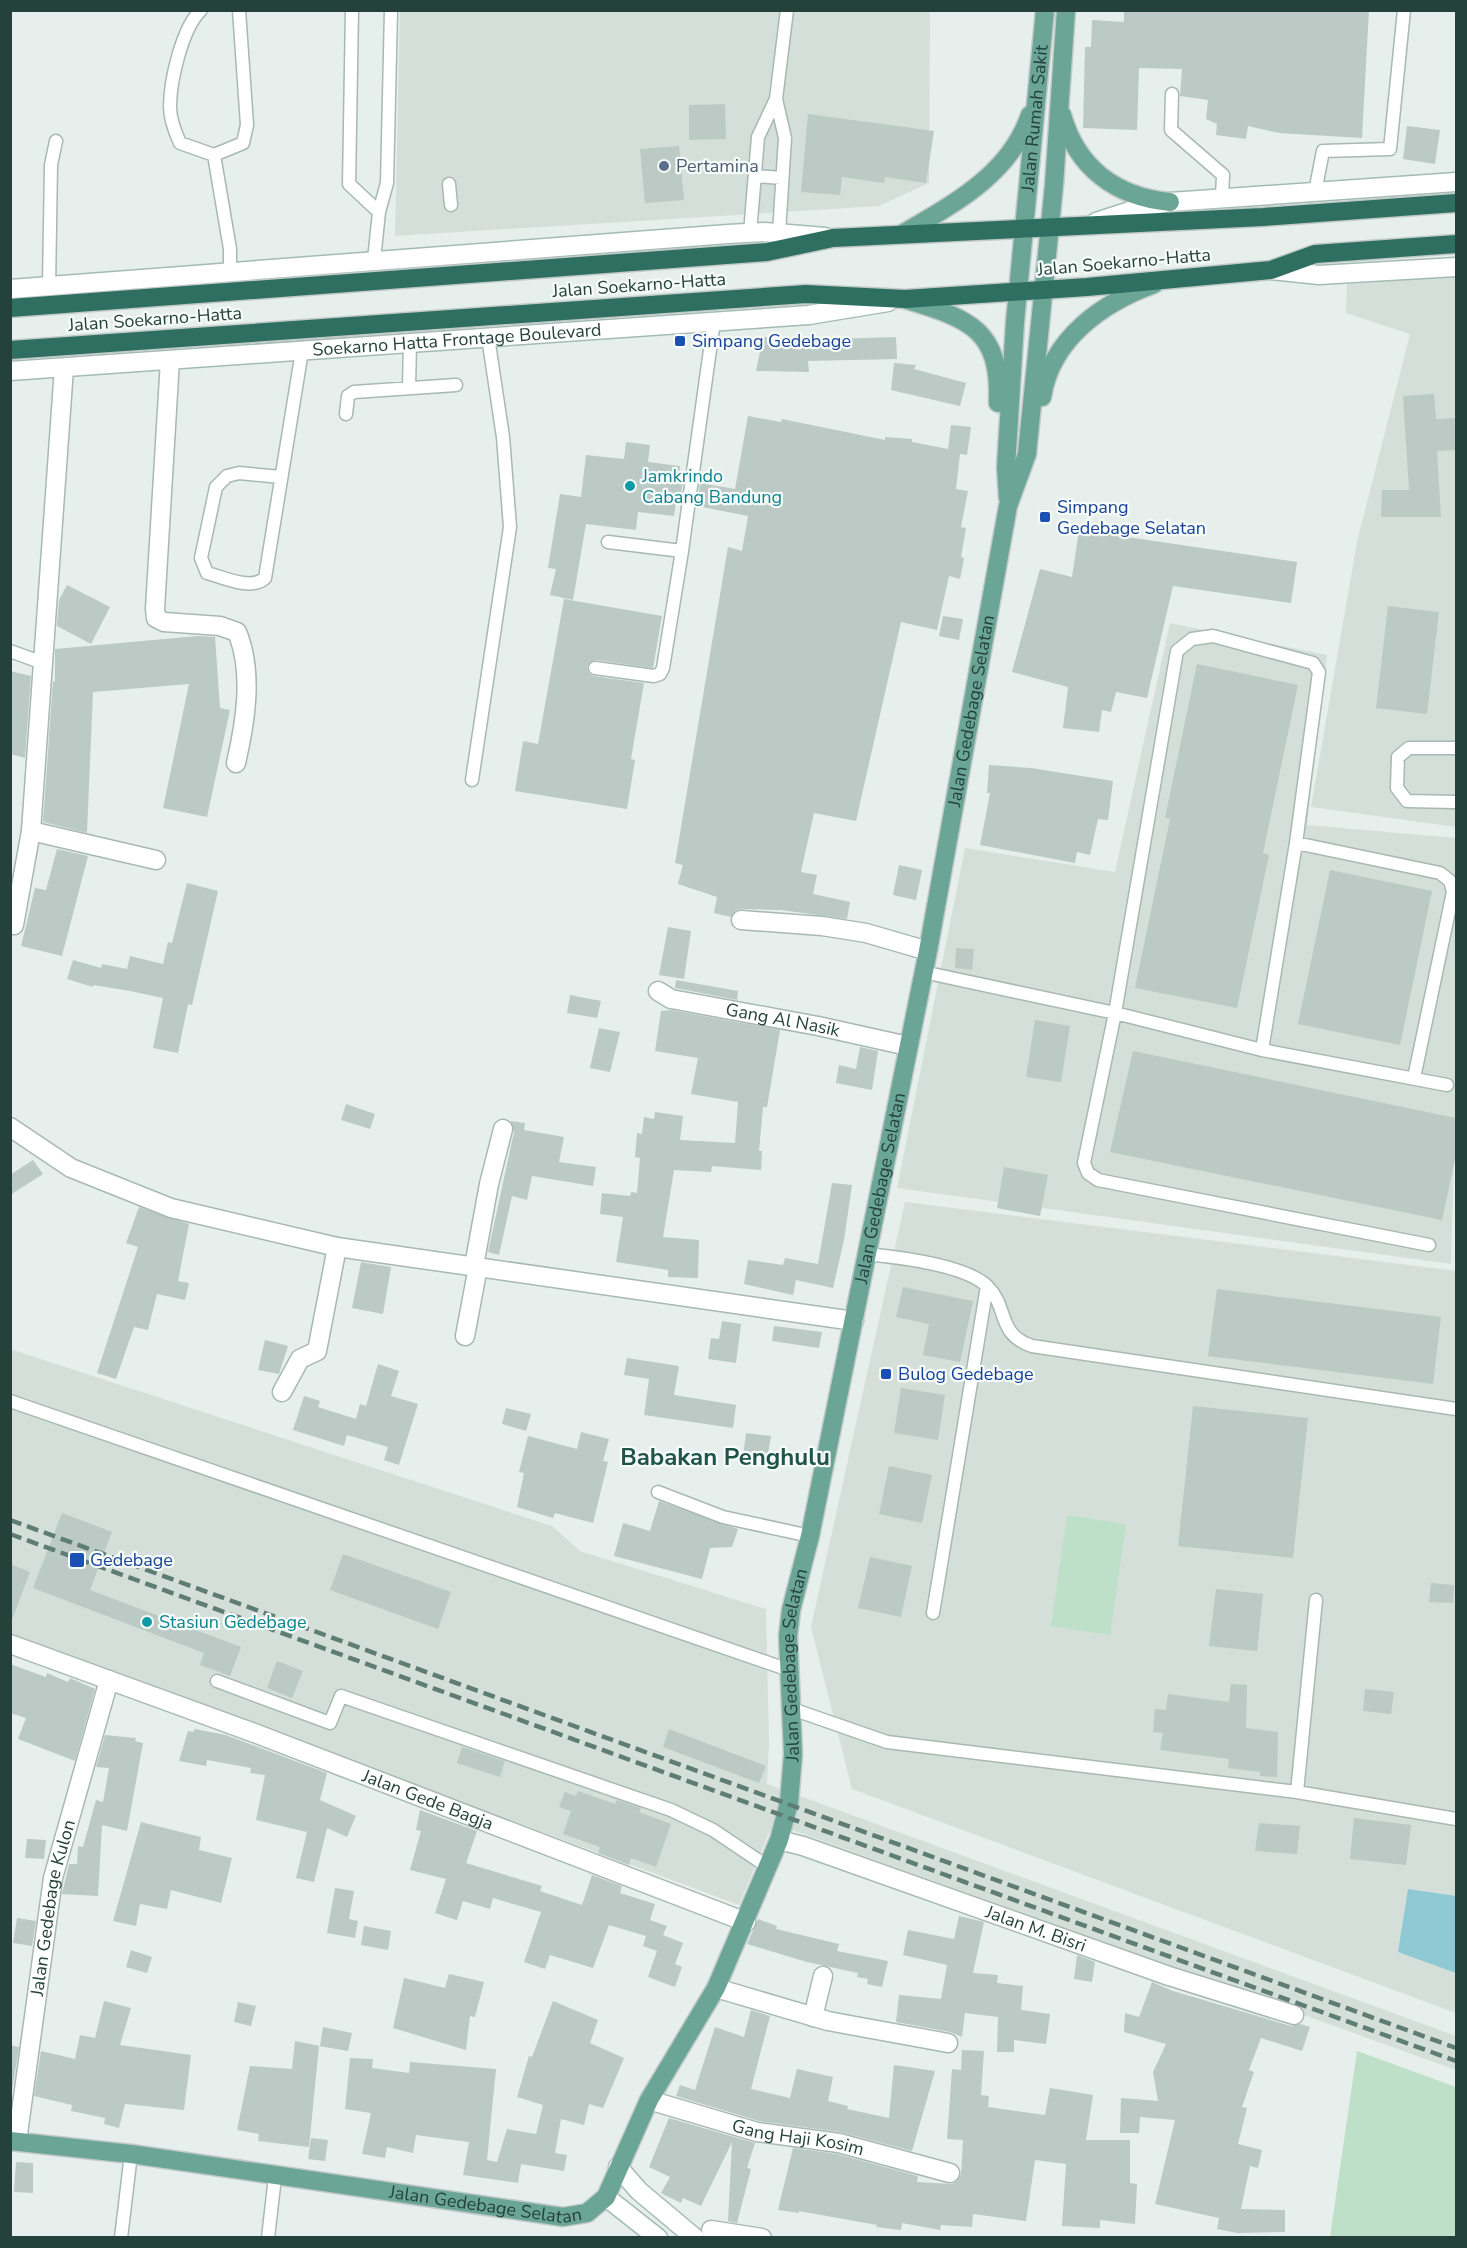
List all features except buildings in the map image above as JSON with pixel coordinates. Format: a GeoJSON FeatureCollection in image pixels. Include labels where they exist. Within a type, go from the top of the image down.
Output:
{"type":"FeatureCollection","features":[{"type":"Feature","properties":{"kind":"highway","name":"Jalan Soekarno-Hatta"},"geometry":{"type":"LineString","coordinates":[[10,308],[766,252],[832,238],[1263,217],[1456,203]]}},
{"type":"Feature","properties":{"kind":"highway","name":"Jalan Soekarno-Hatta"},"geometry":{"type":"LineString","coordinates":[[10,350],[806,294],[905,299],[1043,291],[1271,270],[1315,254],[1456,244]]}},
{"type":"Feature","properties":{"kind":"main road","name":"Jalan Rumah Sakit"},"geometry":{"type":"LineString","coordinates":[[1018,292],[1022,227],[1045,10]]}},
{"type":"Feature","properties":{"kind":"main road","name":"Jalan Rumah Sakit"},"geometry":{"type":"LineString","coordinates":[[1043,291],[1066,10]]}},
{"type":"Feature","properties":{"kind":"main road"},"geometry":{"type":"LineString","coordinates":[[904,233],[979,186],[1007,157],[1029,118],[1039,75]]}},
{"type":"Feature","properties":{"kind":"main road"},"geometry":{"type":"LineString","coordinates":[[1059,98],[1072,144],[1091,169],[1104,181],[1135,196],[1170,202]]}},
{"type":"Feature","properties":{"kind":"main road"},"geometry":{"type":"LineString","coordinates":[[1027,454],[1048,374],[1063,345],[1074,332],[1106,306],[1129,293],[1166,280]]}},
{"type":"Feature","properties":{"kind":"main road","name":"Jalan Gedebage Selatan"},"geometry":{"type":"LineString","coordinates":[[14,2141],[130,2154],[275,2177],[563,2217],[587,2213],[606,2197],[649,2100],[716,1988],[779,1840],[789,1803],[800,1712],[789,1670],[788,1636],[791,1610],[810,1536],[855,1321],[928,951],[1008,506],[1027,454],[1043,291]]}},
{"type":"Feature","properties":{"kind":"main road","name":"Jalan Gedebage Selatan"},"geometry":{"type":"LineString","coordinates":[[1008,506],[1006,466],[1018,292]]}},
{"type":"Feature","properties":{"kind":"main road"},"geometry":{"type":"LineString","coordinates":[[905,299],[960,317],[970,324],[988,344],[998,369],[999,435],[1006,466]]}},
{"type":"Feature","properties":{"kind":"street","name":"Jalan Soekarno-Hatta"},"geometry":{"type":"LineString","coordinates":[[1085,225],[1142,207],[1170,202],[1456,182]]}},
{"type":"Feature","properties":{"kind":"street"},"geometry":{"type":"LineString","coordinates":[[10,289],[750,233],[832,238]]}},
{"type":"Feature","properties":{"kind":"street","name":"Jalan Soekarno-Hatta"},"geometry":{"type":"LineString","coordinates":[[1271,270],[1319,275],[1456,267]]}},
{"type":"Feature","properties":{"kind":"street","name":"Soekarno Hatta Frontage Boulevard"},"geometry":{"type":"LineString","coordinates":[[10,372],[809,315],[905,299]]}},
{"type":"Feature","properties":{"kind":"street"},"geometry":{"type":"LineString","coordinates":[[170,360],[156,618],[164,622],[219,626],[237,632],[246,689],[246,718],[236,763]]}},
{"type":"Feature","properties":{"kind":"street"},"geometry":{"type":"LineString","coordinates":[[14,925],[31,831],[64,368]]}},
{"type":"Feature","properties":{"kind":"street"},"geometry":{"type":"LineString","coordinates":[[31,831],[156,860]]}},
{"type":"Feature","properties":{"kind":"street"},"geometry":{"type":"LineString","coordinates":[[741,921],[822,926],[866,933],[928,951]]}},
{"type":"Feature","properties":{"kind":"street","name":"Gang Al Nasik"},"geometry":{"type":"LineString","coordinates":[[658,991],[671,999],[818,1026],[908,1046]]}},
{"type":"Feature","properties":{"kind":"street"},"geometry":{"type":"LineString","coordinates":[[10,1127],[71,1168],[171,1208],[337,1247],[855,1321]]}},
{"type":"Feature","properties":{"kind":"street"},"geometry":{"type":"LineString","coordinates":[[465,1336],[476,1266],[503,1130]]}},
{"type":"Feature","properties":{"kind":"street"},"geometry":{"type":"LineString","coordinates":[[282,1392],[300,1359],[317,1351],[337,1247]]}},
{"type":"Feature","properties":{"kind":"street","name":"Jalan Gede Bagja"},"geometry":{"type":"LineString","coordinates":[[10,1644],[746,1922]]}},
{"type":"Feature","properties":{"kind":"street","name":"Jalan Gedebage Kulon"},"geometry":{"type":"LineString","coordinates":[[14,2141],[53,1878],[109,1680]]}},
{"type":"Feature","properties":{"kind":"street","name":"Jalan M. Bisri"},"geometry":{"type":"LineString","coordinates":[[779,1840],[803,1846],[1169,1976],[1294,2015]]}},
{"type":"Feature","properties":{"kind":"street"},"geometry":{"type":"LineString","coordinates":[[813,2017],[823,1976]]}},
{"type":"Feature","properties":{"kind":"street"},"geometry":{"type":"LineString","coordinates":[[716,1988],[813,2017],[948,2043]]}},
{"type":"Feature","properties":{"kind":"street","name":"Gang Haji Kosim"},"geometry":{"type":"LineString","coordinates":[[649,2100],[757,2132],[839,2143],[950,2174]]}},
{"type":"Feature","properties":{"kind":"street"},"geometry":{"type":"LineString","coordinates":[[618,2167],[639,2191],[703,2234],[762,2238]]}},
{"type":"Feature","properties":{"kind":"street"},"geometry":{"type":"LineString","coordinates":[[606,2197],[657,2237]]}},
{"type":"Feature","properties":{"kind":"lane"},"geometry":{"type":"LineString","coordinates":[[201,10],[193,18],[181,44],[170,107],[173,129],[180,143],[214,155],[243,143],[247,124],[239,10]]}},
{"type":"Feature","properties":{"kind":"lane"},"geometry":{"type":"LineString","coordinates":[[352,10],[349,184],[378,212]]}},
{"type":"Feature","properties":{"kind":"lane"},"geometry":{"type":"LineString","coordinates":[[374,260],[378,212],[387,183],[391,10]]}},
{"type":"Feature","properties":{"kind":"lane"},"geometry":{"type":"LineString","coordinates":[[750,233],[758,137],[776,99],[787,10]]}},
{"type":"Feature","properties":{"kind":"lane"},"geometry":{"type":"LineString","coordinates":[[1315,192],[1323,151],[1390,149],[1404,10]]}},
{"type":"Feature","properties":{"kind":"lane"},"geometry":{"type":"LineString","coordinates":[[1172,94],[1171,130],[1223,175],[1222,197]]}},
{"type":"Feature","properties":{"kind":"lane"},"geometry":{"type":"LineString","coordinates":[[776,99],[785,138],[779,234]]}},
{"type":"Feature","properties":{"kind":"lane"},"geometry":{"type":"LineString","coordinates":[[49,286],[51,165],[56,141]]}},
{"type":"Feature","properties":{"kind":"lane"},"geometry":{"type":"LineString","coordinates":[[214,155],[230,249],[230,272]]}},
{"type":"Feature","properties":{"kind":"lane"},"geometry":{"type":"LineString","coordinates":[[754,176],[782,178]]}},
{"type":"Feature","properties":{"kind":"lane"},"geometry":{"type":"LineString","coordinates":[[449,184],[451,205]]}},
{"type":"Feature","properties":{"kind":"lane"},"geometry":{"type":"LineString","coordinates":[[595,668],[654,676],[660,674],[682,551],[714,321]]}},
{"type":"Feature","properties":{"kind":"lane"},"geometry":{"type":"LineString","coordinates":[[472,780],[510,527],[503,437],[488,337]]}},
{"type":"Feature","properties":{"kind":"lane"},"geometry":{"type":"LineString","coordinates":[[409,388],[410,343]]}},
{"type":"Feature","properties":{"kind":"lane"},"geometry":{"type":"LineString","coordinates":[[281,477],[239,473],[227,476],[216,487],[201,558],[207,573],[252,585],[260,583],[265,578],[302,351]]}},
{"type":"Feature","properties":{"kind":"lane"},"geometry":{"type":"LineString","coordinates":[[346,414],[348,396],[354,392],[456,385]]}},
{"type":"Feature","properties":{"kind":"lane"},"geometry":{"type":"LineString","coordinates":[[608,542],[682,551]]}},
{"type":"Feature","properties":{"kind":"lane"},"geometry":{"type":"LineString","coordinates":[[1262,1050],[1296,843],[1319,672],[1313,663],[1213,636],[1192,639],[1177,651],[1115,1013],[1084,1163],[1088,1173],[1098,1180],[1429,1245]]}},
{"type":"Feature","properties":{"kind":"lane"},"geometry":{"type":"LineString","coordinates":[[10,651],[43,663]]}},
{"type":"Feature","properties":{"kind":"lane"},"geometry":{"type":"LineString","coordinates":[[1456,748],[1409,748],[1402,752],[1398,757],[1397,788],[1400,795],[1407,801],[1456,802]]}},
{"type":"Feature","properties":{"kind":"lane"},"geometry":{"type":"LineString","coordinates":[[1296,843],[1440,873],[1450,881],[1453,892],[1414,1078]]}},
{"type":"Feature","properties":{"kind":"lane"},"geometry":{"type":"LineString","coordinates":[[923,972],[1115,1013],[1262,1050],[1447,1085]]}},
{"type":"Feature","properties":{"kind":"lane"},"geometry":{"type":"LineString","coordinates":[[867,1254],[905,1258],[970,1275],[987,1287],[1010,1333],[1020,1341],[1032,1346],[1456,1409]]}},
{"type":"Feature","properties":{"kind":"lane"},"geometry":{"type":"LineString","coordinates":[[933,1613],[987,1287]]}},
{"type":"Feature","properties":{"kind":"lane"},"geometry":{"type":"LineString","coordinates":[[10,1401],[789,1670]]}},
{"type":"Feature","properties":{"kind":"lane"},"geometry":{"type":"LineString","coordinates":[[658,1492],[723,1517],[810,1536]]}},
{"type":"Feature","properties":{"kind":"lane"},"geometry":{"type":"LineString","coordinates":[[1297,1792],[1316,1600]]}},
{"type":"Feature","properties":{"kind":"lane"},"geometry":{"type":"LineString","coordinates":[[217,1681],[330,1723],[341,1696],[671,1810],[713,1830],[768,1867]]}},
{"type":"Feature","properties":{"kind":"lane"},"geometry":{"type":"LineString","coordinates":[[800,1712],[887,1742],[1297,1792],[1456,1818]]}},
{"type":"Feature","properties":{"kind":"lane"},"geometry":{"type":"LineString","coordinates":[[121,2238],[130,2154]]}},
{"type":"Feature","properties":{"kind":"lane"},"geometry":{"type":"LineString","coordinates":[[268,2238],[275,2177]]}},
{"type":"Feature","properties":{"kind":"shaded area"},"geometry":{"type":"Polygon","coordinates":[[[400,11],[930,11],[929,183],[879,206],[395,236],[400,11]]]}},
{"type":"Feature","properties":{"kind":"shaded area"},"geometry":{"type":"Polygon","coordinates":[[[1456,276],[1456,827],[1311,807],[1357,542],[1410,334],[1346,313],[1347,284],[1456,276]]]}},
{"type":"Feature","properties":{"kind":"shaded area"},"geometry":{"type":"Polygon","coordinates":[[[1170,623],[1327,655],[1307,825],[1456,838],[1456,1083],[1451,1264],[897,1188],[965,848],[1115,872],[1170,623]]]}},
{"type":"Feature","properties":{"kind":"shaded area"},"geometry":{"type":"Polygon","coordinates":[[[905,1202],[1456,1271],[1456,2013],[852,1789],[811,1627],[905,1202]]]}},
{"type":"Feature","properties":{"kind":"shaded area"},"geometry":{"type":"Polygon","coordinates":[[[10,1349],[552,1526],[580,1551],[766,1609],[769,1743],[767,1784],[1456,2036],[1456,2070],[773,1823],[739,1905],[11,1635],[10,1349]]]}},
{"type":"Feature","properties":{"kind":"green space"},"geometry":{"type":"Polygon","coordinates":[[[1067,1515],[1126,1524],[1110,1635],[1051,1626],[1067,1515]]]}},
{"type":"Feature","properties":{"kind":"green space"},"geometry":{"type":"Polygon","coordinates":[[[1357,2051],[1456,2087],[1456,2237],[1330,2237],[1357,2051]]]}},
{"type":"Feature","properties":{"kind":"water"},"geometry":{"type":"Polygon","coordinates":[[[1408,1889],[1456,1896],[1456,1973],[1398,1952],[1408,1889]]]}},
{"type":"Feature","properties":{"kind":"railway"},"geometry":{"type":"LineString","coordinates":[[10,1520],[1456,2048]]}},
{"type":"Feature","properties":{"kind":"railway"},"geometry":{"type":"LineString","coordinates":[[10,1534],[1456,2061]]}},
{"type":"Feature","properties":{"kind":"place","name":"Pertamina"},"geometry":{"type":"Point","coordinates":[664,166]}},
{"type":"Feature","properties":{"kind":"place","name":"Simpang Gedebage"},"geometry":{"type":"Point","coordinates":[680,341]}},
{"type":"Feature","properties":{"kind":"place","name":"Jamkrindo Cabang Bandung"},"geometry":{"type":"Point","coordinates":[630,486]}},
{"type":"Feature","properties":{"kind":"place","name":"Simpang Gedebage Selatan"},"geometry":{"type":"Point","coordinates":[1045,517]}},
{"type":"Feature","properties":{"kind":"place","name":"Bulog Gedebage"},"geometry":{"type":"Point","coordinates":[886,1374]}},
{"type":"Feature","properties":{"kind":"place","name":"Gedebage"},"geometry":{"type":"Point","coordinates":[77,1560]}},
{"type":"Feature","properties":{"kind":"place","name":"Stasiun Gedebage"},"geometry":{"type":"Point","coordinates":[147,1622]}},
{"type":"Feature","properties":{"kind":"district","name":"Babakan Penghulu"},"geometry":{"type":"Point","coordinates":[725,1457]}}]}
